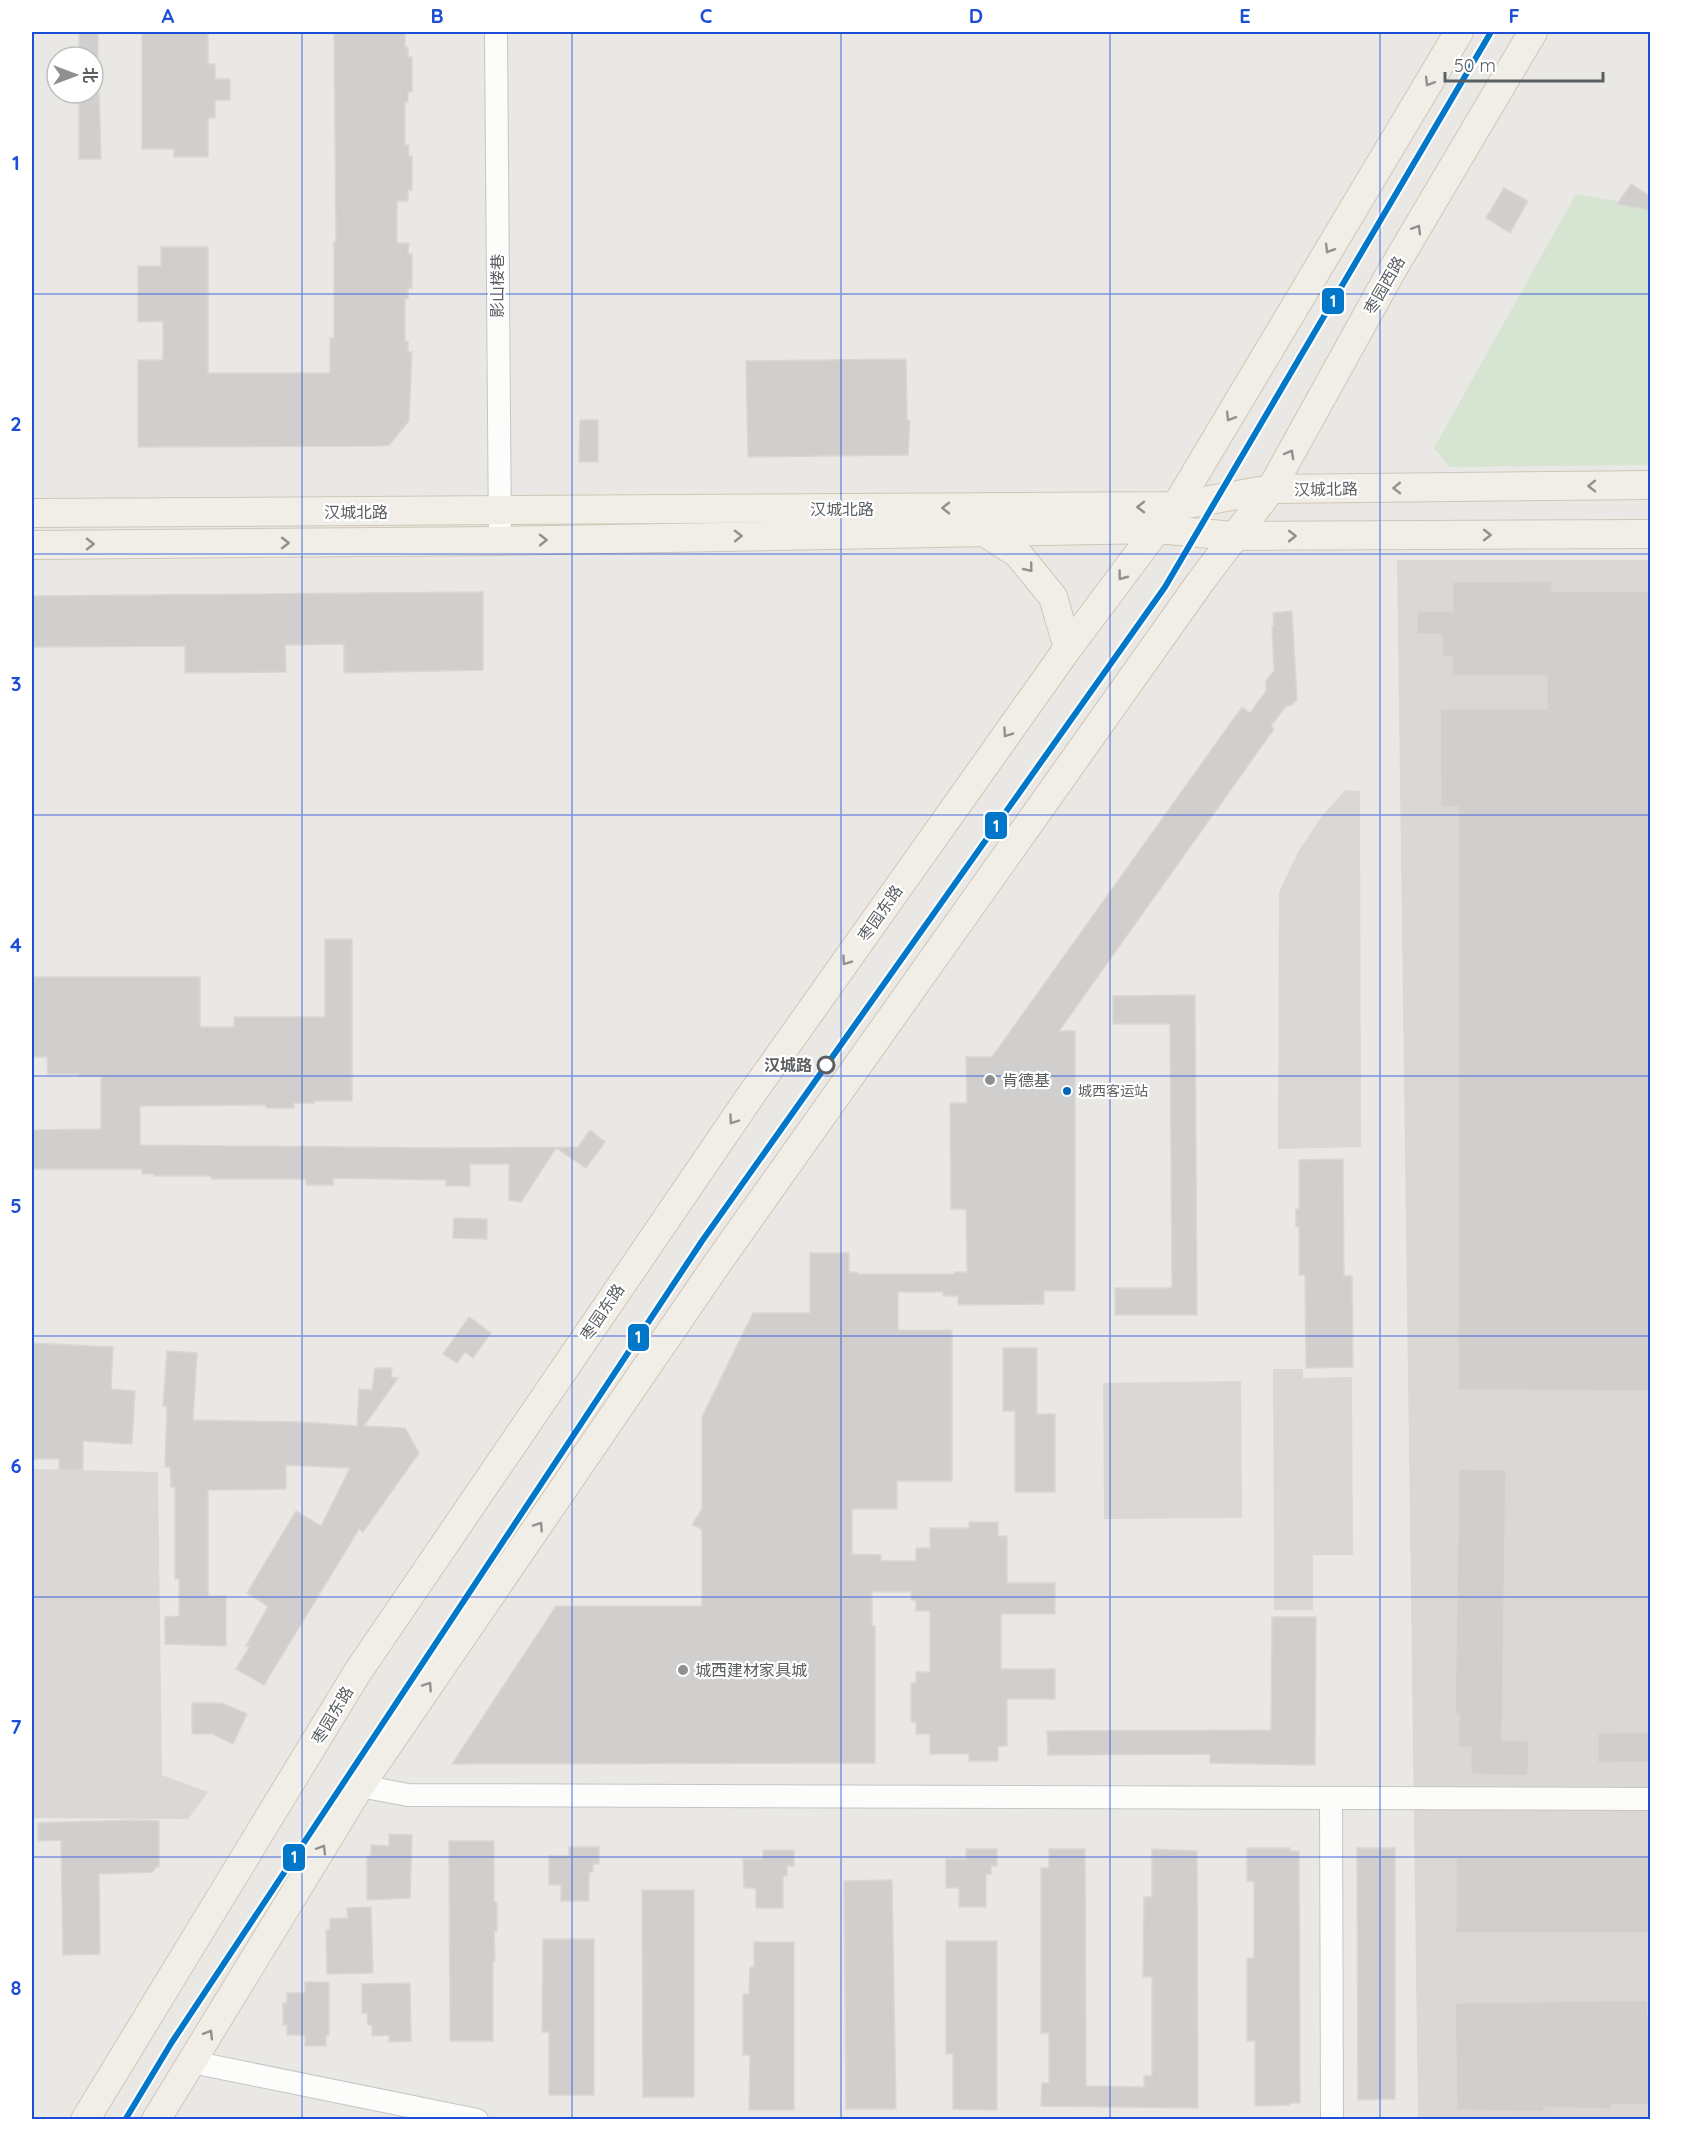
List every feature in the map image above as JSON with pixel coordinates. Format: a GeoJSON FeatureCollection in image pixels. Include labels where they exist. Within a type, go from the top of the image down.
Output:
{"type":"FeatureCollection","features":[{"type":"Feature","properties":{"kind":"main road"},"geometry":{"type":"LineString","coordinates":[[1157,529],[1176,506],[1459,32]]}},
{"type":"Feature","properties":{"kind":"main road","name":"枣园西路"},"geometry":{"type":"LineString","coordinates":[[1233,537],[1270,489],[1391,272],[1533,32]]}},
{"type":"Feature","properties":{"kind":"main road","name":"汉城北路"},"geometry":{"type":"LineString","coordinates":[[32,513],[1176,506],[1270,489],[1650,485]]}},
{"type":"Feature","properties":{"kind":"main road","name":"汉城北路"},"geometry":{"type":"LineString","coordinates":[[32,545],[500,541],[1157,529],[1233,537],[1650,534]]}},
{"type":"Feature","properties":{"kind":"main road","name":"枣园东路"},"geometry":{"type":"LineString","coordinates":[[85,2120],[357,1673],[723,1135],[1068,648],[1157,529]]}},
{"type":"Feature","properties":{"kind":"main road"},"geometry":{"type":"LineString","coordinates":[[984,532],[1018,554],[1053,597],[1068,648]]}},
{"type":"Feature","properties":{"kind":"main road"},"geometry":{"type":"LineString","coordinates":[[156,2120],[360,1786],[719,1261],[1233,537]]}},
{"type":"Feature","properties":{"kind":"street","name":"影山楼巷"},"geometry":{"type":"LineString","coordinates":[[496,32],[500,541]]}},
{"type":"Feature","properties":{"kind":"street"},"geometry":{"type":"LineString","coordinates":[[360,1786],[408,1795],[1650,1800]]}},
{"type":"Feature","properties":{"kind":"street"},"geometry":{"type":"LineString","coordinates":[[1331,1799],[1332,2120]]}},
{"type":"Feature","properties":{"kind":"street"},"geometry":{"type":"LineString","coordinates":[[192,2062],[477,2120]]}},
{"type":"Feature","properties":{"kind":"shaded area"},"geometry":{"type":"Polygon","coordinates":[[[1397,560],[1650,560],[1650,2119],[1418,2119],[1397,560]]]}},
{"type":"Feature","properties":{"kind":"shaded area"},"geometry":{"type":"Polygon","coordinates":[[[1345,790],[1360,791],[1361,1147],[1278,1149],[1279,892],[1298,852],[1322,816],[1345,790]]]}},
{"type":"Feature","properties":{"kind":"shaded area"},"geometry":{"type":"Polygon","coordinates":[[[1273,1369],[1303,1369],[1303,1378],[1352,1377],[1353,1555],[1313,1555],[1313,1610],[1274,1610],[1273,1369]]]}},
{"type":"Feature","properties":{"kind":"shaded area"},"geometry":{"type":"Polygon","coordinates":[[[1241,1381],[1242,1518],[1104,1519],[1103,1383],[1241,1381]]]}},
{"type":"Feature","properties":{"kind":"shaded area"},"geometry":{"type":"Polygon","coordinates":[[[32,1469],[158,1472],[162,1775],[208,1792],[188,1819],[32,1818],[32,1469]]]}},
{"type":"Feature","properties":{"kind":"green space"},"geometry":{"type":"Polygon","coordinates":[[[1576,194],[1650,207],[1650,465],[1449,467],[1434,448],[1576,194]]]}},
{"type":"Feature","properties":{"kind":"building"},"geometry":{"type":"Polygon","coordinates":[[[79,32],[98,32],[98,45],[79,45],[79,32]]]}},
{"type":"Feature","properties":{"kind":"building"},"geometry":{"type":"Polygon","coordinates":[[[208,32],[208,64],[215,64],[215,79],[230,79],[230,100],[215,100],[215,118],[208,118],[208,157],[174,157],[174,149],[142,149],[142,33],[208,32]]]}},
{"type":"Feature","properties":{"kind":"building"},"geometry":{"type":"Polygon","coordinates":[[[334,32],[405,32],[405,47],[408,47],[408,57],[412,57],[412,92],[408,92],[408,102],[405,102],[405,145],[409,145],[408,156],[412,156],[412,190],[408,190],[408,201],[397,201],[397,243],[409,243],[408,254],[412,254],[412,288],[408,288],[408,299],[405,299],[405,341],[408,341],[408,352],[412,352],[409,421],[389,445],[381,446],[138,447],[138,360],[163,360],[163,321],[138,322],[138,266],[161,266],[161,247],[208,247],[208,373],[330,373],[330,338],[334,338],[334,242],[336,242],[334,32]]]}},
{"type":"Feature","properties":{"kind":"building"},"geometry":{"type":"Polygon","coordinates":[[[79,105],[99,105],[101,159],[79,159],[79,105]]]}},
{"type":"Feature","properties":{"kind":"building"},"geometry":{"type":"Polygon","coordinates":[[[1631,184],[1650,196],[1650,210],[1617,204],[1631,184]]]}},
{"type":"Feature","properties":{"kind":"building"},"geometry":{"type":"Polygon","coordinates":[[[1504,188],[1528,201],[1510,233],[1486,218],[1504,188]]]}},
{"type":"Feature","properties":{"kind":"building"},"geometry":{"type":"Polygon","coordinates":[[[906,359],[907,420],[910,420],[908,455],[748,457],[746,361],[906,359]]]}},
{"type":"Feature","properties":{"kind":"building"},"geometry":{"type":"Polygon","coordinates":[[[580,420],[598,420],[598,462],[579,462],[580,420]]]}},
{"type":"Feature","properties":{"kind":"building"},"geometry":{"type":"Polygon","coordinates":[[[1552,581],[1552,591],[1650,591],[1650,1391],[1458,1390],[1458,807],[1441,807],[1440,709],[1547,709],[1547,676],[1452,676],[1452,657],[1443,657],[1442,634],[1417,634],[1417,611],[1453,611],[1453,582],[1552,581]]]}},
{"type":"Feature","properties":{"kind":"building"},"geometry":{"type":"Polygon","coordinates":[[[483,592],[483,670],[344,673],[344,644],[285,645],[286,672],[185,673],[185,646],[32,647],[32,596],[483,592]]]}},
{"type":"Feature","properties":{"kind":"building"},"geometry":{"type":"Polygon","coordinates":[[[1292,611],[1297,700],[1290,706],[1286,706],[1271,726],[1274,729],[1059,1031],[1075,1031],[1075,1291],[1044,1291],[1044,1304],[958,1305],[958,1296],[943,1296],[943,1292],[898,1292],[898,1330],[952,1330],[952,1481],[897,1481],[897,1509],[852,1509],[852,1554],[881,1555],[881,1561],[916,1561],[916,1548],[930,1548],[930,1528],[969,1528],[969,1522],[998,1522],[998,1536],[1007,1536],[1007,1583],[1055,1583],[1055,1614],[1001,1614],[1001,1669],[1055,1669],[1055,1699],[1007,1699],[1007,1746],[998,1746],[998,1761],[969,1761],[969,1754],[930,1754],[930,1734],[916,1734],[916,1722],[911,1722],[911,1683],[916,1683],[916,1672],[930,1672],[930,1611],[916,1611],[916,1600],[911,1600],[911,1592],[872,1592],[872,1626],[875,1626],[875,1763],[452,1764],[556,1606],[702,1606],[702,1529],[692,1525],[702,1509],[702,1417],[753,1313],[810,1313],[810,1253],[849,1253],[849,1272],[857,1272],[857,1274],[967,1272],[966,1209],[951,1209],[950,1103],[967,1103],[966,1057],[992,1057],[1242,707],[1250,713],[1266,691],[1266,680],[1274,671],[1273,613],[1292,611]]]}},
{"type":"Feature","properties":{"kind":"building"},"geometry":{"type":"Polygon","coordinates":[[[325,939],[352,939],[352,1101],[294,1103],[294,1108],[266,1108],[266,1105],[140,1106],[140,1145],[578,1147],[590,1130],[605,1142],[586,1168],[556,1148],[521,1202],[509,1200],[509,1164],[470,1164],[470,1186],[446,1186],[446,1180],[333,1178],[333,1185],[306,1185],[306,1179],[211,1179],[211,1176],[154,1176],[154,1174],[142,1174],[142,1169],[32,1169],[32,1130],[101,1129],[101,1076],[48,1074],[47,1057],[32,1057],[32,977],[200,977],[200,1027],[234,1027],[234,1017],[325,1017],[325,939]]]}},
{"type":"Feature","properties":{"kind":"building"},"geometry":{"type":"Polygon","coordinates":[[[1195,995],[1197,1315],[1115,1315],[1115,1288],[1172,1288],[1170,1024],[1113,1024],[1113,996],[1195,995]]]}},
{"type":"Feature","properties":{"kind":"building"},"geometry":{"type":"Polygon","coordinates":[[[1343,1159],[1344,1276],[1352,1276],[1353,1367],[1306,1368],[1305,1275],[1299,1275],[1299,1227],[1296,1227],[1296,1209],[1299,1209],[1299,1160],[1343,1159]]]}},
{"type":"Feature","properties":{"kind":"building"},"geometry":{"type":"Polygon","coordinates":[[[454,1218],[487,1219],[487,1239],[453,1238],[454,1218]]]}},
{"type":"Feature","properties":{"kind":"building"},"geometry":{"type":"Polygon","coordinates":[[[469,1317],[491,1333],[473,1358],[465,1352],[457,1363],[443,1354],[469,1317]]]}},
{"type":"Feature","properties":{"kind":"building"},"geometry":{"type":"Polygon","coordinates":[[[32,1343],[113,1347],[111,1389],[135,1391],[132,1444],[83,1441],[83,1470],[59,1470],[59,1459],[32,1459],[32,1343]]]}},
{"type":"Feature","properties":{"kind":"building"},"geometry":{"type":"Polygon","coordinates":[[[1003,1348],[1037,1348],[1037,1414],[1055,1414],[1055,1492],[1015,1492],[1015,1411],[1003,1411],[1003,1348]]]}},
{"type":"Feature","properties":{"kind":"building"},"geometry":{"type":"Polygon","coordinates":[[[167,1351],[197,1353],[193,1420],[301,1422],[357,1426],[359,1389],[372,1390],[375,1368],[392,1368],[391,1377],[398,1378],[364,1426],[405,1428],[419,1453],[363,1532],[359,1529],[264,1685],[236,1669],[250,1646],[246,1646],[268,1606],[247,1593],[296,1511],[321,1526],[350,1468],[286,1465],[286,1489],[208,1490],[208,1596],[226,1596],[226,1646],[165,1644],[165,1617],[179,1616],[179,1579],[175,1579],[175,1487],[171,1487],[170,1467],[165,1467],[167,1406],[163,1406],[167,1351]]]}},
{"type":"Feature","properties":{"kind":"building"},"geometry":{"type":"Polygon","coordinates":[[[1459,1469],[1506,1470],[1502,1740],[1529,1741],[1528,1776],[1471,1774],[1471,1747],[1458,1747],[1459,1714],[1455,1714],[1459,1469]]]}},
{"type":"Feature","properties":{"kind":"building"},"geometry":{"type":"Polygon","coordinates":[[[1272,1617],[1316,1617],[1315,1765],[1210,1763],[1210,1754],[1048,1755],[1047,1731],[1271,1730],[1272,1617]]]}},
{"type":"Feature","properties":{"kind":"building"},"geometry":{"type":"Polygon","coordinates":[[[192,1703],[222,1703],[247,1714],[233,1744],[213,1734],[192,1734],[192,1703]]]}},
{"type":"Feature","properties":{"kind":"building"},"geometry":{"type":"Polygon","coordinates":[[[1650,1732],[1650,1762],[1598,1763],[1598,1733],[1650,1732]]]}},
{"type":"Feature","properties":{"kind":"building"},"geometry":{"type":"Polygon","coordinates":[[[159,1821],[159,1867],[156,1867],[153,1872],[99,1874],[100,1954],[63,1955],[61,1840],[38,1841],[38,1823],[159,1821]]]}},
{"type":"Feature","properties":{"kind":"building"},"geometry":{"type":"Polygon","coordinates":[[[389,1834],[412,1835],[410,1898],[367,1900],[367,1856],[371,1856],[371,1845],[389,1846],[389,1834]]]}},
{"type":"Feature","properties":{"kind":"building"},"geometry":{"type":"Polygon","coordinates":[[[449,1841],[494,1841],[494,1902],[497,1902],[497,1931],[494,1931],[493,2041],[450,2041],[449,1841]]]}},
{"type":"Feature","properties":{"kind":"building"},"geometry":{"type":"Polygon","coordinates":[[[569,1847],[599,1847],[599,1864],[593,1864],[593,1872],[589,1872],[589,1901],[561,1901],[561,1885],[549,1885],[549,1856],[569,1856],[569,1847]]]}},
{"type":"Feature","properties":{"kind":"building"},"geometry":{"type":"Polygon","coordinates":[[[1247,1848],[1290,1848],[1290,1851],[1299,1851],[1300,2103],[1290,2103],[1290,2105],[1255,2106],[1255,2041],[1247,2041],[1247,1958],[1254,1958],[1254,1881],[1247,1881],[1247,1848]]]}},
{"type":"Feature","properties":{"kind":"building"},"geometry":{"type":"Polygon","coordinates":[[[1357,1848],[1395,1848],[1395,2099],[1358,2100],[1357,1848]]]}},
{"type":"Feature","properties":{"kind":"building"},"geometry":{"type":"Polygon","coordinates":[[[966,1849],[997,1849],[997,1866],[991,1866],[991,1874],[986,1874],[986,1907],[959,1907],[959,1888],[946,1888],[946,1859],[966,1859],[966,1849]]]}},
{"type":"Feature","properties":{"kind":"building"},"geometry":{"type":"Polygon","coordinates":[[[1049,1849],[1085,1849],[1086,2086],[1144,2087],[1144,2076],[1152,2076],[1152,1977],[1143,1977],[1144,1897],[1152,1897],[1152,1849],[1197,1851],[1198,2108],[1041,2106],[1042,2083],[1049,2083],[1049,2033],[1041,2033],[1041,1868],[1049,1868],[1049,1849]]]}},
{"type":"Feature","properties":{"kind":"building"},"geometry":{"type":"Polygon","coordinates":[[[763,1850],[794,1850],[794,1866],[787,1866],[787,1876],[783,1876],[783,1908],[756,1908],[756,1888],[744,1888],[743,1859],[763,1859],[763,1850]]]}},
{"type":"Feature","properties":{"kind":"building"},"geometry":{"type":"Polygon","coordinates":[[[1456,1858],[1650,1858],[1650,1933],[1456,1933],[1456,1858]]]}},
{"type":"Feature","properties":{"kind":"building"},"geometry":{"type":"Polygon","coordinates":[[[892,1880],[896,2109],[846,2109],[844,1881],[892,1880]]]}},
{"type":"Feature","properties":{"kind":"building"},"geometry":{"type":"Polygon","coordinates":[[[642,1890],[694,1890],[694,2097],[643,2097],[642,1890]]]}},
{"type":"Feature","properties":{"kind":"building"},"geometry":{"type":"Polygon","coordinates":[[[371,1907],[373,1973],[327,1974],[326,1930],[330,1930],[330,1919],[348,1918],[347,1908],[371,1907]]]}},
{"type":"Feature","properties":{"kind":"building"},"geometry":{"type":"Polygon","coordinates":[[[543,1939],[594,1939],[594,2095],[549,2095],[549,2032],[542,2032],[543,1939]]]}},
{"type":"Feature","properties":{"kind":"building"},"geometry":{"type":"Polygon","coordinates":[[[946,1941],[997,1941],[997,2110],[953,2109],[953,2054],[946,2054],[946,1941]]]}},
{"type":"Feature","properties":{"kind":"building"},"geometry":{"type":"Polygon","coordinates":[[[754,1942],[794,1942],[794,2110],[749,2110],[750,2055],[743,2055],[743,1994],[749,1994],[750,1967],[754,1967],[754,1942]]]}},
{"type":"Feature","properties":{"kind":"building"},"geometry":{"type":"Polygon","coordinates":[[[305,1982],[329,1982],[329,2035],[326,2035],[326,2046],[305,2046],[305,2035],[287,2035],[287,2025],[283,2025],[283,2003],[287,2003],[287,1993],[305,1993],[305,1982]]]}},
{"type":"Feature","properties":{"kind":"building"},"geometry":{"type":"Polygon","coordinates":[[[410,1983],[411,2041],[389,2042],[389,2035],[372,2036],[372,2025],[368,2025],[367,2013],[362,2013],[362,1984],[410,1983]]]}},
{"type":"Feature","properties":{"kind":"building"},"geometry":{"type":"Polygon","coordinates":[[[1647,2000],[1648,2019],[1650,2019],[1650,2105],[1612,2104],[1611,2109],[1544,2107],[1544,2112],[1457,2110],[1455,2003],[1647,2000]]]}},
{"type":"Feature","properties":{"kind":"transit line","name":"1"},"geometry":{"type":"LineString","coordinates":[[125,2120],[172,2042],[702,1241],[1165,587],[1491,32]]}},
{"type":"Feature","properties":{"kind":"place","name":"汉城路"},"geometry":{"type":"Point","coordinates":[826,1065]}},
{"type":"Feature","properties":{"kind":"place","name":"肯德基"},"geometry":{"type":"Point","coordinates":[990,1080]}},
{"type":"Feature","properties":{"kind":"place","name":"城西客运站"},"geometry":{"type":"Point","coordinates":[1067,1091]}},
{"type":"Feature","properties":{"kind":"place","name":"城西建材家具城"},"geometry":{"type":"Point","coordinates":[683,1670]}}]}
